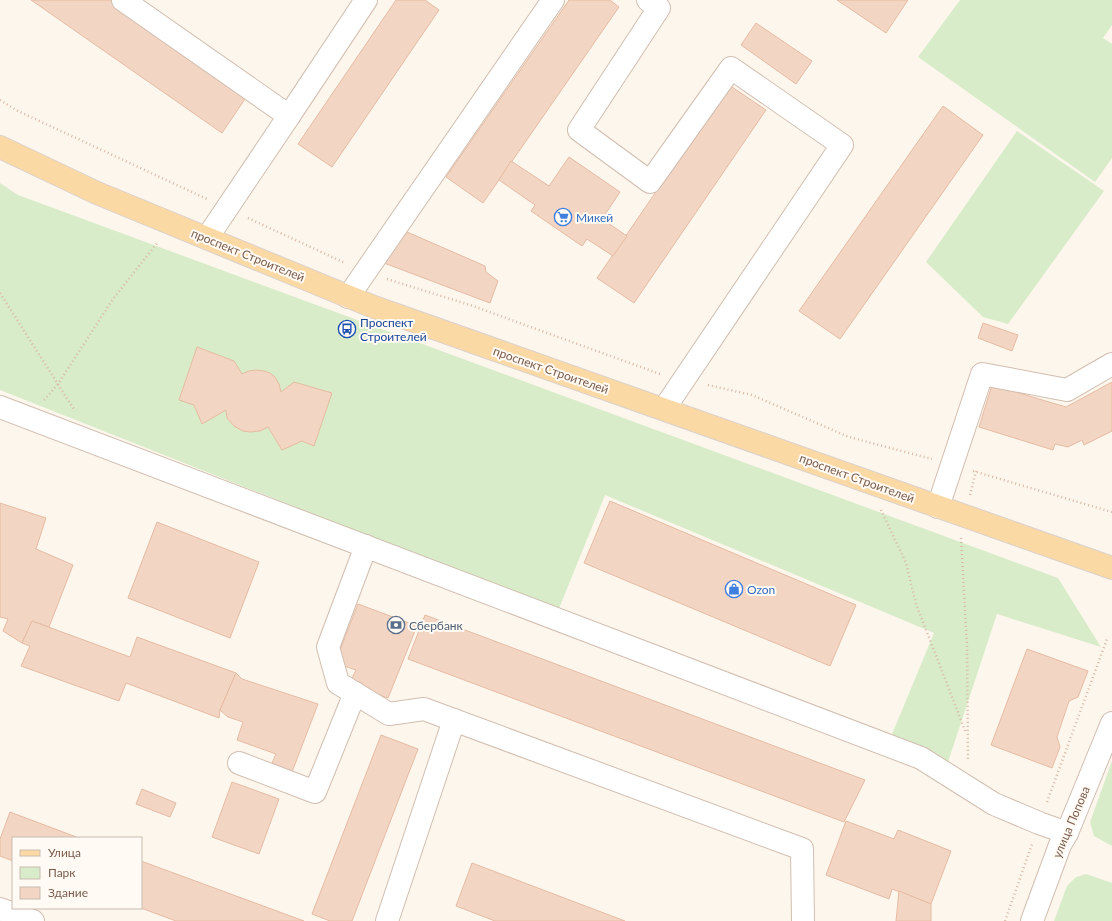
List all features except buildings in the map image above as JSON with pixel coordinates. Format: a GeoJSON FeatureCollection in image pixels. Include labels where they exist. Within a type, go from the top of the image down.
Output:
{"type":"FeatureCollection","features":[{"type":"Feature","properties":{"kind":"main road","name":"проспект Строителей"},"geometry":{"type":"LineString","coordinates":[[0,147],[97,193],[374,307],[1112,568]]}},
{"type":"Feature","properties":{"kind":"street"},"geometry":{"type":"LineString","coordinates":[[123,0],[289,116]]}},
{"type":"Feature","properties":{"kind":"street"},"geometry":{"type":"LineString","coordinates":[[207,238],[366,0]]}},
{"type":"Feature","properties":{"kind":"street"},"geometry":{"type":"LineString","coordinates":[[348,297],[553,0]]}},
{"type":"Feature","properties":{"kind":"street"},"geometry":{"type":"LineString","coordinates":[[648,0],[659,8],[579,130],[650,182],[732,68],[842,145],[664,409]]}},
{"type":"Feature","properties":{"kind":"street"},"geometry":{"type":"LineString","coordinates":[[938,507],[982,374],[1067,390],[1112,364]]}},
{"type":"Feature","properties":{"kind":"street"},"geometry":{"type":"LineString","coordinates":[[0,407],[921,758],[994,804],[1067,833]]}},
{"type":"Feature","properties":{"kind":"street"},"geometry":{"type":"LineString","coordinates":[[366,546],[328,647],[338,683],[389,714],[424,709],[802,849],[803,921]]}},
{"type":"Feature","properties":{"kind":"street"},"geometry":{"type":"LineString","coordinates":[[239,763],[315,792],[355,693]]}},
{"type":"Feature","properties":{"kind":"street"},"geometry":{"type":"LineString","coordinates":[[387,921],[454,720]]}},
{"type":"Feature","properties":{"kind":"street","name":"улица Попова"},"geometry":{"type":"LineString","coordinates":[[1032,921],[1060,845],[1067,833],[1112,723]]}},
{"type":"Feature","properties":{"kind":"street"},"geometry":{"type":"LineString","coordinates":[[0,909],[33,921]]}},
{"type":"Feature","properties":{"kind":"path"},"geometry":{"type":"LineString","coordinates":[[0,100],[18,111],[365,272],[472,306],[660,374],[752,395],[849,437],[976,471],[1112,512]]}},
{"type":"Feature","properties":{"kind":"path"},"geometry":{"type":"LineString","coordinates":[[34,419],[40,406],[58,384],[113,299],[160,239]]}},
{"type":"Feature","properties":{"kind":"path"},"geometry":{"type":"LineString","coordinates":[[0,293],[82,422],[91,441]]}},
{"type":"Feature","properties":{"kind":"path"},"geometry":{"type":"LineString","coordinates":[[968,788],[967,646],[961,534],[976,471]]}},
{"type":"Feature","properties":{"kind":"path"},"geometry":{"type":"LineString","coordinates":[[881,509],[906,563],[916,604],[968,736]]}},
{"type":"Feature","properties":{"kind":"path"},"geometry":{"type":"LineString","coordinates":[[1005,921],[1039,823],[1107,639]]}},
{"type":"Feature","properties":{"kind":"green space"},"geometry":{"type":"Polygon","coordinates":[[[960,0],[1112,0],[1112,25],[1103,38],[1112,44],[1112,158],[1095,182],[918,57],[960,0]]]}},
{"type":"Feature","properties":{"kind":"green space"},"geometry":{"type":"Polygon","coordinates":[[[1017,131],[1104,191],[1008,324],[983,317],[926,262],[1017,131]]]}},
{"type":"Feature","properties":{"kind":"green space"},"geometry":{"type":"Polygon","coordinates":[[[0,183],[18,195],[1058,578],[1101,647],[997,614],[948,762],[890,739],[934,633],[605,495],[558,611],[0,390],[0,183]]]}},
{"type":"Feature","properties":{"kind":"green space"},"geometry":{"type":"Polygon","coordinates":[[[1112,761],[1112,846],[1094,836],[1090,822],[1112,761]]]}},
{"type":"Feature","properties":{"kind":"green space"},"geometry":{"type":"Polygon","coordinates":[[[1086,874],[1112,883],[1112,921],[1054,921],[1067,886],[1076,877],[1086,874]]]}},
{"type":"Feature","properties":{"kind":"place","name":"Микей"},"geometry":{"type":"Point","coordinates":[563,217]}},
{"type":"Feature","properties":{"kind":"place","name":"Проспект Строителей"},"geometry":{"type":"Point","coordinates":[347,329]}},
{"type":"Feature","properties":{"kind":"place","name":"Ozon"},"geometry":{"type":"Point","coordinates":[734,589]}},
{"type":"Feature","properties":{"kind":"place","name":"Сбербанк"},"geometry":{"type":"Point","coordinates":[396,625]}}]}
